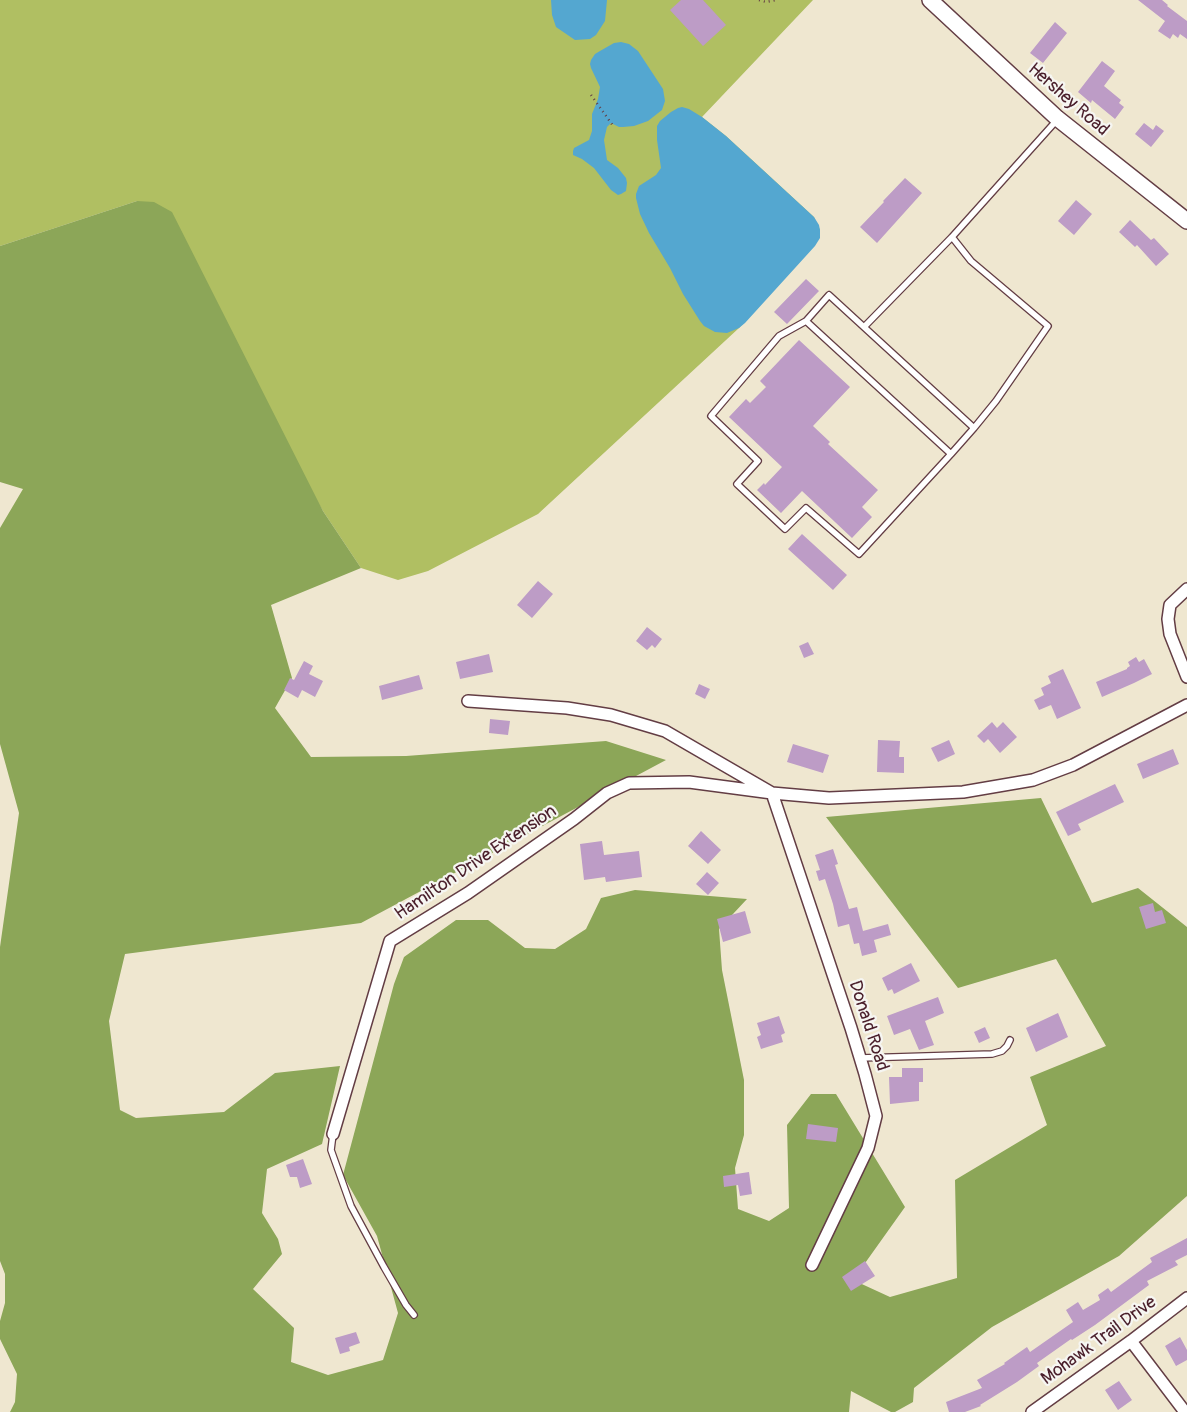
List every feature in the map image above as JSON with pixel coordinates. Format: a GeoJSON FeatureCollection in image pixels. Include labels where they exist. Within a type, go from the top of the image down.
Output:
{"type":"FeatureCollection","features":[{"type":"Feature","properties":{"kind":"street","name":"Hershey Road"},"geometry":{"type":"LineString","coordinates":[[930,0],[1059,119],[1187,221]]}},
{"type":"Feature","properties":{"kind":"street"},"geometry":{"type":"LineString","coordinates":[[1187,589],[1170,606],[1168,619],[1170,634],[1187,677]]}},
{"type":"Feature","properties":{"kind":"street","name":"Hamilton Drive Extension"},"geometry":{"type":"LineString","coordinates":[[468,701],[567,708],[611,715],[656,728],[665,731],[772,793]]}},
{"type":"Feature","properties":{"kind":"street","name":"Hamilton Drive Extension"},"geometry":{"type":"LineString","coordinates":[[333,1134],[390,941],[468,893],[570,822],[607,793],[629,783],[688,782],[829,798],[963,792],[1033,780],[1073,765],[1187,705]]}},
{"type":"Feature","properties":{"kind":"street","name":"Donald Road"},"geometry":{"type":"LineString","coordinates":[[772,793],[860,1058],[876,1116],[868,1148],[812,1265]]}},
{"type":"Feature","properties":{"kind":"street","name":"Mohawk Trail Drive"},"geometry":{"type":"LineString","coordinates":[[1032,1412],[1187,1298]]}},
{"type":"Feature","properties":{"kind":"street"},"geometry":{"type":"LineString","coordinates":[[1131,1341],[1185,1412]]}},
{"type":"Feature","properties":{"kind":"lane"},"geometry":{"type":"LineString","coordinates":[[864,327],[952,236],[1059,119]]}},
{"type":"Feature","properties":{"kind":"lane"},"geometry":{"type":"LineString","coordinates":[[952,236],[971,261],[1048,326],[996,401],[974,428],[859,554],[806,508],[785,529],[737,484],[758,461],[710,416],[779,336],[806,321],[829,295],[974,428]]}},
{"type":"Feature","properties":{"kind":"lane"},"geometry":{"type":"LineString","coordinates":[[806,321],[951,454]]}},
{"type":"Feature","properties":{"kind":"lane"},"geometry":{"type":"LineString","coordinates":[[860,1058],[992,1054],[1002,1051],[1008,1046],[1010,1040]]}},
{"type":"Feature","properties":{"kind":"lane"},"geometry":{"type":"LineString","coordinates":[[333,1134],[331,1150],[351,1206],[384,1267],[414,1316]]}},
{"type":"Feature","properties":{"kind":"path"},"geometry":{"type":"LineString","coordinates":[[759,0],[766,2],[776,0]]}},
{"type":"Feature","properties":{"kind":"path"},"geometry":{"type":"LineString","coordinates":[[591,95],[614,127]]}},
{"type":"Feature","properties":{"kind":"green space"},"geometry":{"type":"Polygon","coordinates":[[[0,0],[813,0],[702,117],[726,136],[814,217],[820,234],[777,287],[739,328],[538,514],[428,571],[398,580],[361,568],[323,511],[137,201],[0,246],[0,0]]]}},
{"type":"Feature","properties":{"kind":"green space"},"geometry":{"type":"Polygon","coordinates":[[[137,201],[154,202],[172,212],[323,511],[361,568],[271,605],[292,678],[275,708],[311,757],[406,756],[606,741],[666,760],[361,923],[125,954],[109,1021],[120,1110],[136,1118],[224,1112],[275,1073],[340,1066],[322,1144],[267,1169],[262,1213],[278,1239],[282,1254],[253,1289],[294,1328],[291,1362],[328,1375],[383,1360],[398,1313],[377,1236],[343,1175],[394,984],[404,957],[456,920],[488,920],[525,948],[555,949],[586,929],[601,898],[635,890],[747,899],[719,929],[722,970],[744,1080],[744,1135],[735,1168],[738,1209],[769,1221],[789,1208],[787,1125],[811,1094],[836,1094],[905,1207],[853,1280],[890,1297],[957,1278],[955,1180],[1047,1125],[1030,1077],[1106,1046],[1056,959],[958,988],[826,817],[1041,798],[1092,903],[1138,888],[1187,927],[1187,1196],[1119,1256],[992,1327],[914,1388],[913,1402],[895,1412],[891,1412],[851,1391],[849,1412],[10,1412],[15,1402],[17,1374],[0,1339],[0,1321],[5,1303],[5,1274],[0,1261],[0,947],[19,813],[0,744],[0,528],[23,489],[0,482],[0,246],[137,201]]]}},
{"type":"Feature","properties":{"kind":"water"},"geometry":{"type":"Polygon","coordinates":[[[551,0],[607,0],[605,21],[596,35],[590,39],[575,40],[556,27],[552,15],[551,0]]]}},
{"type":"Feature","properties":{"kind":"water"},"geometry":{"type":"Polygon","coordinates":[[[614,43],[629,44],[638,51],[663,89],[665,101],[662,110],[648,121],[634,126],[623,127],[611,123],[607,127],[604,140],[607,160],[618,168],[626,178],[627,183],[626,191],[618,195],[611,190],[594,168],[573,155],[573,151],[574,148],[589,140],[592,131],[592,114],[600,87],[591,68],[591,60],[600,51],[614,43]]]}},
{"type":"Feature","properties":{"kind":"water"},"geometry":{"type":"Polygon","coordinates":[[[682,107],[702,117],[726,136],[814,217],[820,230],[820,238],[815,246],[745,323],[727,333],[715,332],[704,326],[700,321],[649,233],[640,214],[636,198],[639,186],[656,175],[661,168],[657,126],[671,112],[682,107]]]}},
{"type":"Feature","properties":{"kind":"building"},"geometry":{"type":"Polygon","coordinates":[[[681,0],[703,0],[726,25],[703,46],[670,10],[681,0]]]}},
{"type":"Feature","properties":{"kind":"building"},"geometry":{"type":"Polygon","coordinates":[[[1138,0],[1162,0],[1187,21],[1187,39],[1180,34],[1178,38],[1173,34],[1170,39],[1158,31],[1165,21],[1138,0]]]}},
{"type":"Feature","properties":{"kind":"building"},"geometry":{"type":"Polygon","coordinates":[[[1055,22],[1067,33],[1043,63],[1030,53],[1055,22]]]}},
{"type":"Feature","properties":{"kind":"building"},"geometry":{"type":"Polygon","coordinates":[[[1102,61],[1115,71],[1104,86],[1121,100],[1119,103],[1124,107],[1115,119],[1092,100],[1091,103],[1078,92],[1102,61]]]}},
{"type":"Feature","properties":{"kind":"building"},"geometry":{"type":"Polygon","coordinates":[[[1144,123],[1153,130],[1156,125],[1164,131],[1151,147],[1135,134],[1144,123]]]}},
{"type":"Feature","properties":{"kind":"building"},"geometry":{"type":"Polygon","coordinates":[[[905,178],[922,193],[877,243],[860,227],[905,178]]]}},
{"type":"Feature","properties":{"kind":"building"},"geometry":{"type":"Polygon","coordinates":[[[1076,200],[1092,214],[1074,235],[1058,221],[1076,200]]]}},
{"type":"Feature","properties":{"kind":"building"},"geometry":{"type":"Polygon","coordinates":[[[1130,220],[1151,240],[1154,238],[1169,254],[1156,266],[1137,245],[1135,247],[1119,232],[1130,220]]]}},
{"type":"Feature","properties":{"kind":"building"},"geometry":{"type":"Polygon","coordinates":[[[806,279],[819,291],[787,324],[774,312],[806,279]]]}},
{"type":"Feature","properties":{"kind":"building"},"geometry":{"type":"Polygon","coordinates":[[[799,340],[850,387],[813,426],[830,442],[828,444],[878,490],[862,507],[872,517],[852,538],[802,491],[781,513],[757,490],[764,483],[765,485],[782,467],[729,417],[746,399],[750,403],[766,387],[760,381],[799,340]]]}},
{"type":"Feature","properties":{"kind":"building"},"geometry":{"type":"Polygon","coordinates":[[[802,534],[847,575],[833,590],[788,549],[802,534]]]}},
{"type":"Feature","properties":{"kind":"building"},"geometry":{"type":"Polygon","coordinates":[[[538,581],[553,594],[532,618],[517,605],[538,581]]]}},
{"type":"Feature","properties":{"kind":"building"},"geometry":{"type":"Polygon","coordinates":[[[647,627],[662,639],[655,648],[652,645],[647,650],[636,641],[647,627]]]}},
{"type":"Feature","properties":{"kind":"building"},"geometry":{"type":"Polygon","coordinates":[[[808,642],[814,654],[804,658],[799,646],[808,642]]]}},
{"type":"Feature","properties":{"kind":"building"},"geometry":{"type":"Polygon","coordinates":[[[489,654],[493,672],[460,679],[456,662],[489,654]]]}},
{"type":"Feature","properties":{"kind":"building"},"geometry":{"type":"Polygon","coordinates":[[[1136,657],[1139,662],[1144,659],[1152,674],[1102,697],[1096,682],[1127,669],[1130,666],[1128,662],[1136,657]]]}},
{"type":"Feature","properties":{"kind":"building"},"geometry":{"type":"Polygon","coordinates":[[[304,661],[313,666],[309,674],[323,681],[315,697],[302,690],[298,698],[284,690],[290,678],[294,680],[304,661]]]}},
{"type":"Feature","properties":{"kind":"building"},"geometry":{"type":"Polygon","coordinates":[[[1063,669],[1081,708],[1057,719],[1051,705],[1039,710],[1034,700],[1044,695],[1041,688],[1051,683],[1048,676],[1063,669]]]}},
{"type":"Feature","properties":{"kind":"building"},"geometry":{"type":"Polygon","coordinates":[[[419,675],[423,689],[382,700],[379,686],[419,675]]]}},
{"type":"Feature","properties":{"kind":"building"},"geometry":{"type":"Polygon","coordinates":[[[699,684],[710,689],[705,699],[695,694],[699,684]]]}},
{"type":"Feature","properties":{"kind":"building"},"geometry":{"type":"Polygon","coordinates":[[[490,719],[510,721],[508,735],[489,733],[490,719]]]}},
{"type":"Feature","properties":{"kind":"building"},"geometry":{"type":"Polygon","coordinates":[[[992,722],[997,728],[1003,722],[1017,737],[1000,753],[988,739],[984,743],[977,736],[992,722]]]}},
{"type":"Feature","properties":{"kind":"building"},"geometry":{"type":"Polygon","coordinates":[[[878,740],[900,741],[899,757],[904,757],[904,773],[877,772],[878,740]]]}},
{"type":"Feature","properties":{"kind":"building"},"geometry":{"type":"Polygon","coordinates":[[[949,740],[955,754],[938,762],[931,748],[949,740]]]}},
{"type":"Feature","properties":{"kind":"building"},"geometry":{"type":"Polygon","coordinates":[[[793,744],[829,755],[823,773],[787,762],[793,744]]]}},
{"type":"Feature","properties":{"kind":"building"},"geometry":{"type":"Polygon","coordinates":[[[1173,749],[1179,764],[1143,779],[1137,764],[1173,749]]]}},
{"type":"Feature","properties":{"kind":"building"},"geometry":{"type":"Polygon","coordinates":[[[1115,784],[1124,802],[1078,824],[1081,830],[1068,836],[1056,812],[1115,784]]]}},
{"type":"Feature","properties":{"kind":"building"},"geometry":{"type":"Polygon","coordinates":[[[701,831],[721,850],[708,864],[688,846],[701,831]]]}},
{"type":"Feature","properties":{"kind":"building"},"geometry":{"type":"Polygon","coordinates":[[[602,841],[604,855],[639,851],[642,877],[606,882],[605,877],[584,880],[580,844],[602,841]]]}},
{"type":"Feature","properties":{"kind":"building"},"geometry":{"type":"Polygon","coordinates":[[[833,849],[838,864],[835,865],[849,909],[857,907],[863,931],[888,924],[891,935],[874,940],[877,952],[862,956],[859,943],[854,944],[849,924],[838,927],[825,879],[819,881],[816,871],[820,870],[815,855],[833,849]]]}},
{"type":"Feature","properties":{"kind":"building"},"geometry":{"type":"Polygon","coordinates":[[[707,872],[719,883],[708,895],[696,884],[707,872]]]}},
{"type":"Feature","properties":{"kind":"building"},"geometry":{"type":"Polygon","coordinates":[[[1153,903],[1155,912],[1162,910],[1166,923],[1146,929],[1139,907],[1153,903]]]}},
{"type":"Feature","properties":{"kind":"building"},"geometry":{"type":"Polygon","coordinates":[[[745,911],[751,933],[723,942],[717,919],[745,911]]]}},
{"type":"Feature","properties":{"kind":"building"},"geometry":{"type":"Polygon","coordinates":[[[911,963],[920,981],[894,994],[892,989],[888,991],[882,978],[911,963]]]}},
{"type":"Feature","properties":{"kind":"building"},"geometry":{"type":"Polygon","coordinates":[[[938,997],[944,1013],[925,1021],[934,1045],[919,1050],[910,1029],[894,1035],[887,1016],[938,997]]]}},
{"type":"Feature","properties":{"kind":"building"},"geometry":{"type":"Polygon","coordinates":[[[1058,1013],[1068,1037],[1036,1052],[1026,1028],[1058,1013]]]}},
{"type":"Feature","properties":{"kind":"building"},"geometry":{"type":"Polygon","coordinates":[[[779,1016],[785,1033],[781,1035],[783,1042],[761,1049],[757,1037],[761,1035],[757,1023],[779,1016]]]}},
{"type":"Feature","properties":{"kind":"building"},"geometry":{"type":"Polygon","coordinates":[[[985,1027],[990,1038],[979,1043],[974,1032],[985,1027]]]}},
{"type":"Feature","properties":{"kind":"building"},"geometry":{"type":"Polygon","coordinates":[[[902,1068],[923,1068],[923,1082],[919,1082],[919,1101],[890,1104],[889,1077],[902,1077],[902,1068]]]}},
{"type":"Feature","properties":{"kind":"building"},"geometry":{"type":"Polygon","coordinates":[[[808,1124],[838,1128],[836,1142],[806,1139],[808,1124]]]}},
{"type":"Feature","properties":{"kind":"building"},"geometry":{"type":"Polygon","coordinates":[[[303,1159],[312,1184],[300,1188],[297,1177],[290,1177],[286,1165],[303,1159]]]}},
{"type":"Feature","properties":{"kind":"building"},"geometry":{"type":"Polygon","coordinates":[[[749,1172],[752,1194],[740,1196],[738,1185],[724,1187],[723,1176],[749,1172]]]}},
{"type":"Feature","properties":{"kind":"building"},"geometry":{"type":"Polygon","coordinates":[[[1187,1238],[1187,1255],[1175,1261],[1178,1265],[1147,1281],[1149,1285],[1095,1325],[1037,1363],[1039,1366],[981,1406],[965,1412],[949,1412],[946,1402],[982,1388],[977,1380],[1005,1364],[1027,1347],[1030,1352],[1073,1322],[1066,1310],[1078,1302],[1083,1310],[1100,1300],[1098,1295],[1108,1288],[1111,1292],[1152,1262],[1150,1258],[1187,1238]]]}},
{"type":"Feature","properties":{"kind":"building"},"geometry":{"type":"Polygon","coordinates":[[[865,1261],[875,1276],[851,1291],[842,1277],[865,1261]]]}},
{"type":"Feature","properties":{"kind":"building"},"geometry":{"type":"Polygon","coordinates":[[[356,1332],[360,1343],[349,1347],[350,1351],[340,1354],[335,1338],[356,1332]]]}},
{"type":"Feature","properties":{"kind":"building"},"geometry":{"type":"Polygon","coordinates":[[[1180,1337],[1187,1350],[1187,1360],[1176,1366],[1165,1346],[1180,1337]]]}},
{"type":"Feature","properties":{"kind":"building"},"geometry":{"type":"Polygon","coordinates":[[[1119,1381],[1132,1400],[1118,1410],[1105,1390],[1119,1381]]]}}]}
